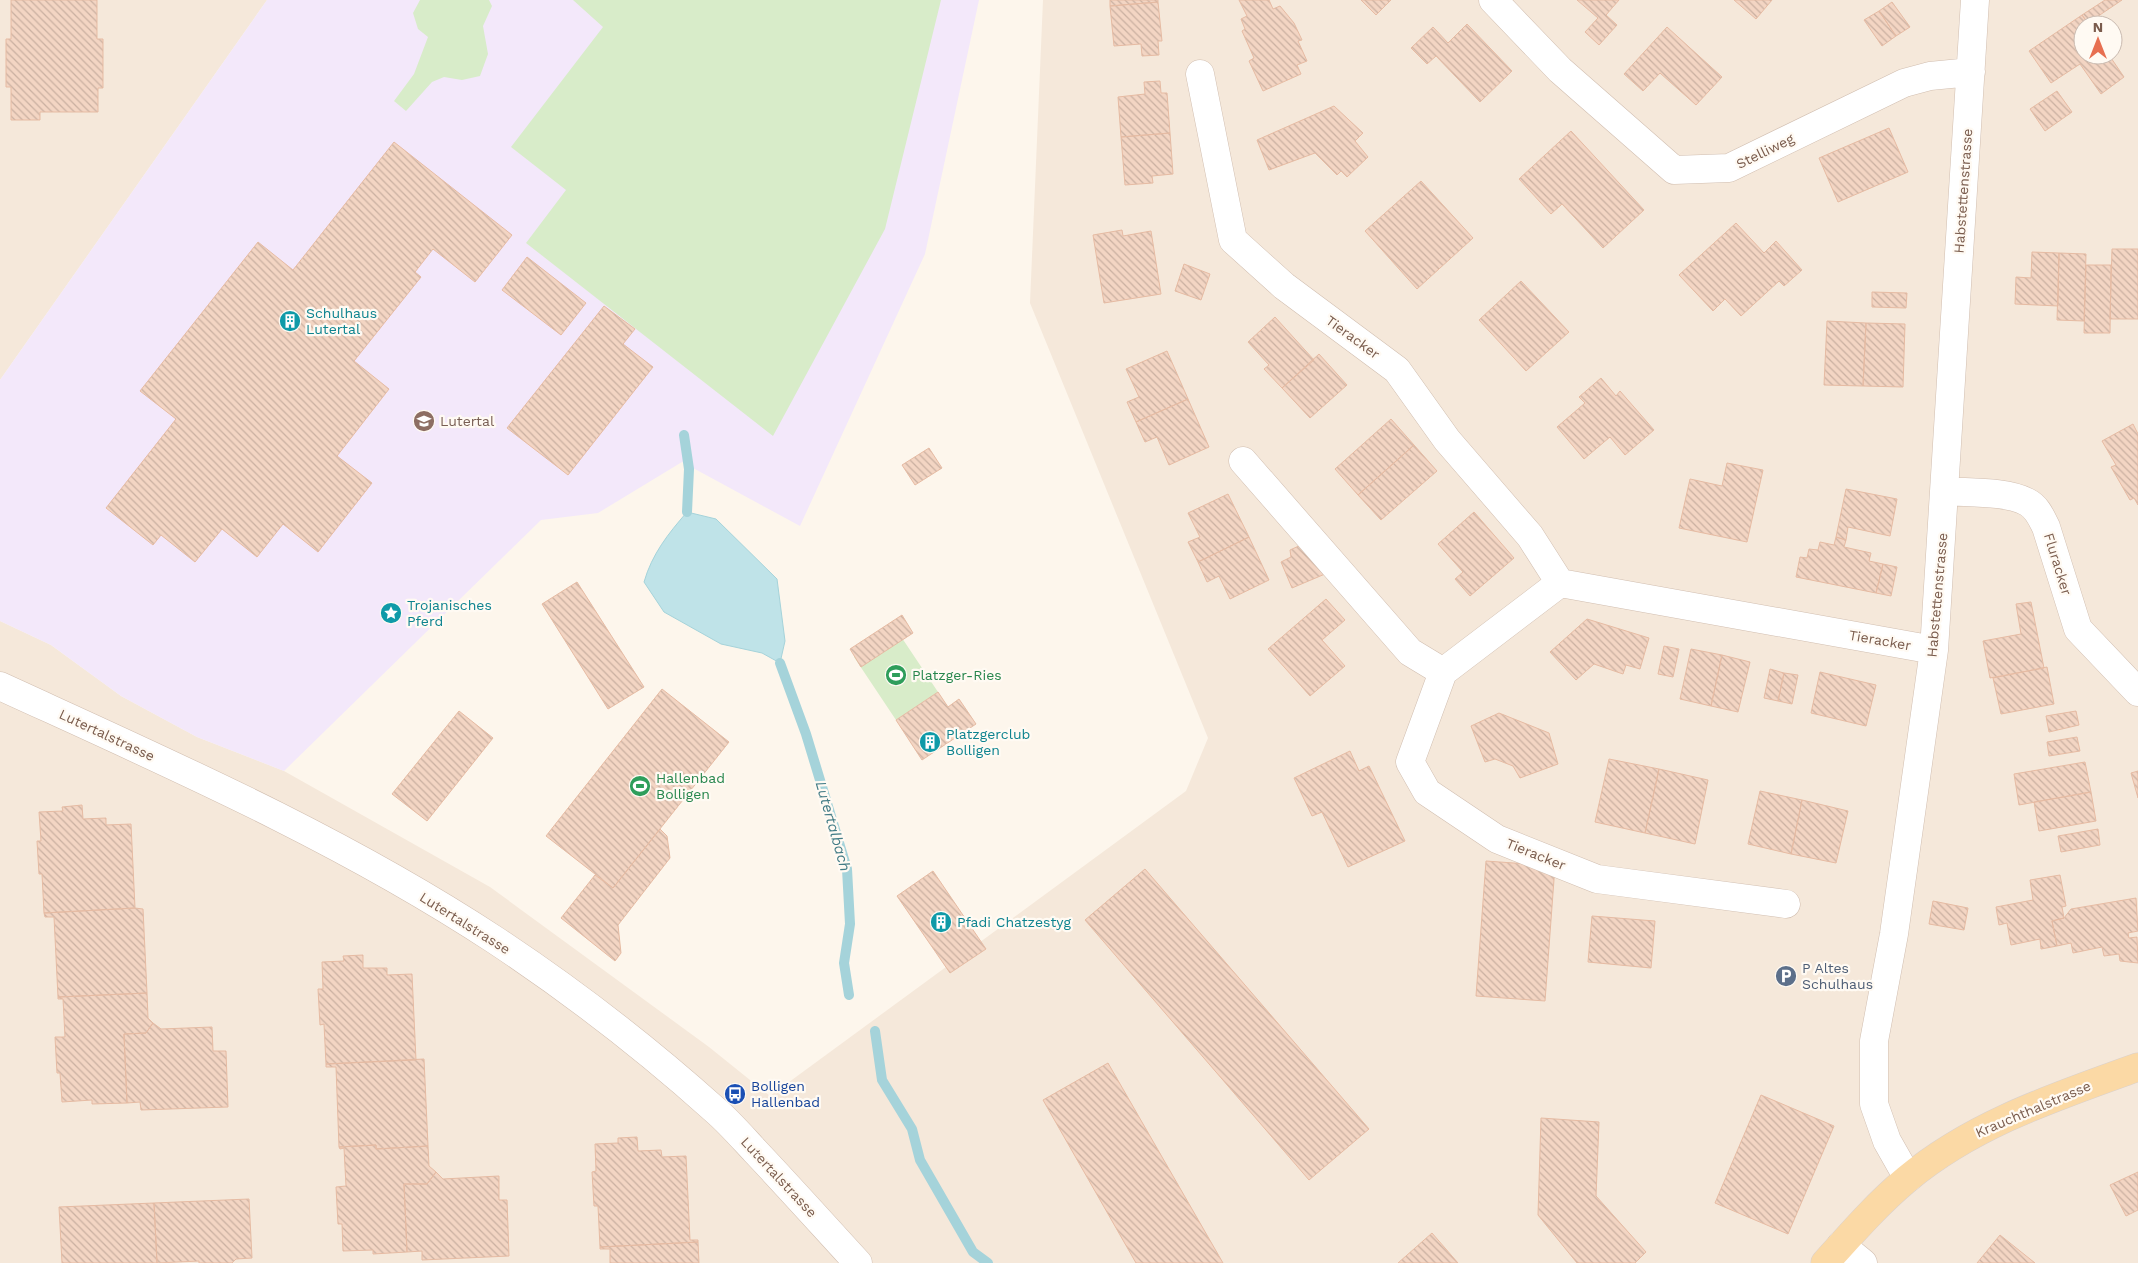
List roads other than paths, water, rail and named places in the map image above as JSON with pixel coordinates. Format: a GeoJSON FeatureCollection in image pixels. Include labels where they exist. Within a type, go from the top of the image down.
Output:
{"type":"FeatureCollection","features":[{"type":"Feature","properties":{"kind":"main road","name":"Krauchthalstrasse"},"geometry":{"type":"LineString","coordinates":[[1833,1254],[1874,1209],[1908,1178],[1962,1141],[1986,1128],[2062,1095],[2138,1067]]}},
{"type":"Feature","properties":{"kind":"street","name":"Stelliweg"},"geometry":{"type":"LineString","coordinates":[[1493,0],[1560,70],[1674,170],[1730,168],[1904,84],[1930,76],[1971,72]]}},
{"type":"Feature","properties":{"kind":"street","name":"Habstettenstrasse"},"geometry":{"type":"LineString","coordinates":[[1908,1178],[1887,1141],[1874,1104],[1874,1041],[1894,934],[1934,650],[1975,0]]}},
{"type":"Feature","properties":{"kind":"street","name":"Tieracker"},"geometry":{"type":"LineString","coordinates":[[1200,74],[1233,240],[1284,286],[1397,370],[1447,440],[1530,536],[1560,583],[1934,650]]}},
{"type":"Feature","properties":{"kind":"street"},"geometry":{"type":"LineString","coordinates":[[1243,461],[1410,652],[1442,672],[1560,583]]}},
{"type":"Feature","properties":{"kind":"street","name":"Fluracker"},"geometry":{"type":"LineString","coordinates":[[1945,491],[2011,496],[2028,502],[2038,511],[2046,526],[2078,629],[2138,692]]}},
{"type":"Feature","properties":{"kind":"street","name":"Tieracker"},"geometry":{"type":"LineString","coordinates":[[1442,672],[1410,762],[1427,792],[1435,798],[1497,839],[1597,879],[1786,904]]}},
{"type":"Feature","properties":{"kind":"street","name":"Lutertalstrasse"},"geometry":{"type":"LineString","coordinates":[[0,686],[274,814],[402,884],[494,940],[590,1008],[651,1055],[717,1112],[858,1263]]}},
{"type":"Feature","properties":{"kind":"street"},"geometry":{"type":"LineString","coordinates":[[1833,1254],[1863,1263]]}},
{"type":"Feature","properties":{"kind":"water"},"geometry":{"type":"Polygon","coordinates":[[[687,512],[716,519],[777,579],[785,641],[780,663],[762,653],[721,644],[664,612],[644,582],[651,562],[661,545],[687,512]]]}},
{"type":"Feature","properties":{"kind":"waterway"},"geometry":{"type":"LineString","coordinates":[[684,435],[689,469],[687,512]]}},
{"type":"Feature","properties":{"kind":"waterway","name":"Lutertalbach"},"geometry":{"type":"LineString","coordinates":[[780,663],[806,734],[847,869],[850,924],[844,963],[849,995]]}},
{"type":"Feature","properties":{"kind":"waterway"},"geometry":{"type":"LineString","coordinates":[[875,1031],[882,1080],[912,1129],[920,1160],[973,1252],[988,1263]]}},
{"type":"Feature","properties":{"kind":"place","name":"Schulhaus Lutertal"},"geometry":{"type":"Point","coordinates":[290,321]}},
{"type":"Feature","properties":{"kind":"place","name":"Lutertal"},"geometry":{"type":"Point","coordinates":[424,421]}},
{"type":"Feature","properties":{"kind":"place","name":"Trojanisches Pferd"},"geometry":{"type":"Point","coordinates":[391,613]}},
{"type":"Feature","properties":{"kind":"place","name":"Platzger-Ries"},"geometry":{"type":"Point","coordinates":[896,675]}},
{"type":"Feature","properties":{"kind":"place","name":"Platzgerclub Bolligen"},"geometry":{"type":"Point","coordinates":[930,742]}},
{"type":"Feature","properties":{"kind":"place","name":"Hallenbad Bolligen"},"geometry":{"type":"Point","coordinates":[640,786]}},
{"type":"Feature","properties":{"kind":"place","name":"Pfadi Chatzestyg"},"geometry":{"type":"Point","coordinates":[941,922]}},
{"type":"Feature","properties":{"kind":"place","name":"P Altes Schulhaus"},"geometry":{"type":"Point","coordinates":[1786,976]}},
{"type":"Feature","properties":{"kind":"place","name":"Bolligen Hallenbad"},"geometry":{"type":"Point","coordinates":[735,1094]}}]}
